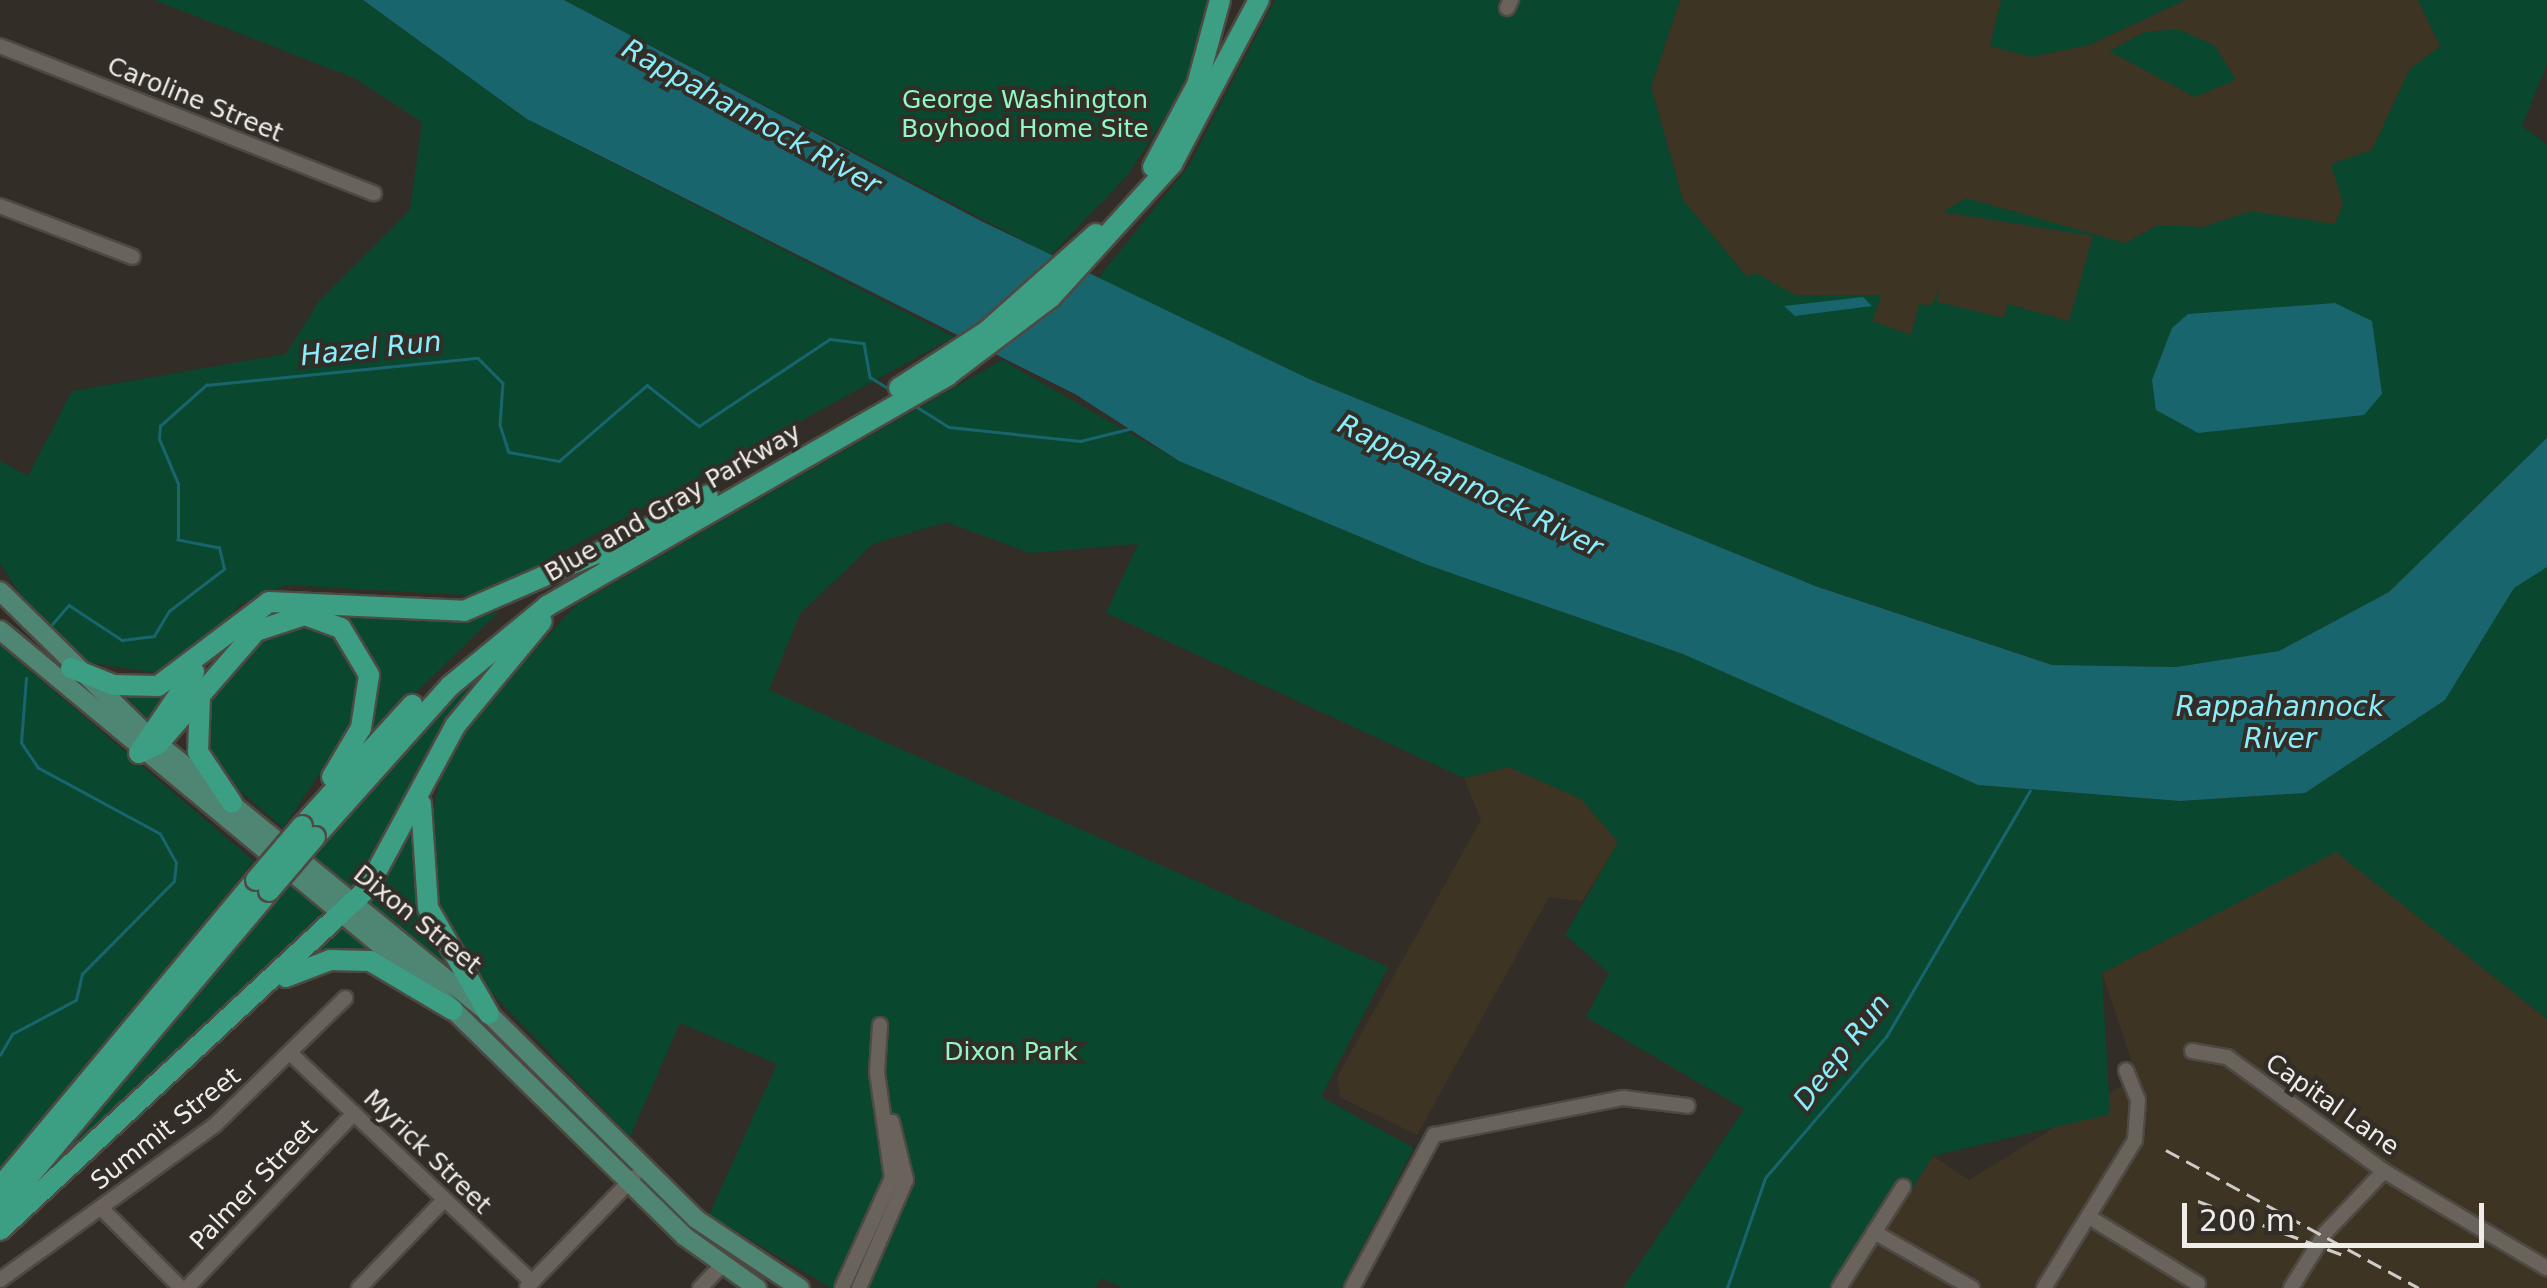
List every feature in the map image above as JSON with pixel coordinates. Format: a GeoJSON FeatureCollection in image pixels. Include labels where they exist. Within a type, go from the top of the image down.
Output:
{"type":"FeatureCollection","features":[{"type":"Feature","properties":{"kind":"highway"},"geometry":{"type":"LineString","coordinates":[[1153,166],[1196,85],[1220,0]]}},
{"type":"Feature","properties":{"kind":"highway"},"geometry":{"type":"LineString","coordinates":[[1153,166],[1205,88],[1247,0]]}},
{"type":"Feature","properties":{"kind":"highway","name":"Blue and Gray Parkway"},"geometry":{"type":"LineString","coordinates":[[0,1187],[457,660],[631,538],[984,352],[1113,228],[1194,131],[1259,0]]}},
{"type":"Feature","properties":{"kind":"highway","name":"Blue and Gray Parkway"},"geometry":{"type":"LineString","coordinates":[[1113,228],[1153,166]]}},
{"type":"Feature","properties":{"kind":"highway","name":"Blue and Gray Parkway"},"geometry":{"type":"LineString","coordinates":[[309,831],[450,686],[571,589],[850,422]]}},
{"type":"Feature","properties":{"kind":"highway"},"geometry":{"type":"LineString","coordinates":[[71,668],[141,688],[183,674],[269,602],[464,611],[631,538]]}},
{"type":"Feature","properties":{"kind":"highway"},"geometry":{"type":"LineString","coordinates":[[0,1230],[259,994],[386,862],[424,786],[478,694],[571,589]]}},
{"type":"Feature","properties":{"kind":"highway"},"geometry":{"type":"LineString","coordinates":[[148,744],[202,692],[245,640],[280,618],[318,618],[351,638],[369,674],[366,711],[309,831]]}},
{"type":"Feature","properties":{"kind":"highway"},"geometry":{"type":"LineString","coordinates":[[148,744],[210,650]]}},
{"type":"Feature","properties":{"kind":"highway"},"geometry":{"type":"LineString","coordinates":[[202,692],[198,752],[232,803]]}},
{"type":"Feature","properties":{"kind":"highway"},"geometry":{"type":"LineString","coordinates":[[424,786],[418,847],[428,908],[490,1014]]}},
{"type":"Feature","properties":{"kind":"highway","name":"Blue and Gray Parkway"},"geometry":{"type":"LineString","coordinates":[[0,1211],[262,886]]}},
{"type":"Feature","properties":{"kind":"highway"},"geometry":{"type":"LineString","coordinates":[[259,994],[306,968],[355,959],[392,969],[453,1010]]}},
{"type":"Feature","properties":{"kind":"main road","name":"Dixon Street"},"geometry":{"type":"LineString","coordinates":[[0,591],[148,744],[346,906],[490,1014],[722,1265],[757,1288]]}},
{"type":"Feature","properties":{"kind":"main road","name":"Dixon Street"},"geometry":{"type":"LineString","coordinates":[[3,633],[63,690],[232,803],[636,1175],[723,1240],[800,1288]]}},
{"type":"Feature","properties":{"kind":"street","name":"Caroline Street"},"geometry":{"type":"LineString","coordinates":[[0,46],[374,193]]}},
{"type":"Feature","properties":{"kind":"street"},"geometry":{"type":"LineString","coordinates":[[0,206],[133,257]]}},
{"type":"Feature","properties":{"kind":"street","name":"Summit Street"},"geometry":{"type":"LineString","coordinates":[[0,1280],[215,1125],[345,998]]}},
{"type":"Feature","properties":{"kind":"street"},"geometry":{"type":"LineString","coordinates":[[842,1288],[892,1178],[883,1103],[880,1025]]}},
{"type":"Feature","properties":{"kind":"street","name":"Capital Lane"},"geometry":{"type":"LineString","coordinates":[[2192,1052],[2227,1057],[2384,1171],[2547,1268]]}},
{"type":"Feature","properties":{"kind":"street","name":"Myrick Street"},"geometry":{"type":"LineString","coordinates":[[291,1054],[529,1285]]}},
{"type":"Feature","properties":{"kind":"street"},"geometry":{"type":"LineString","coordinates":[[2044,1288],[2135,1140],[2138,1100],[2126,1070]]}},
{"type":"Feature","properties":{"kind":"street"},"geometry":{"type":"LineString","coordinates":[[1352,1288],[1434,1135],[1624,1098],[1688,1106]]}},
{"type":"Feature","properties":{"kind":"street"},"geometry":{"type":"LineString","coordinates":[[859,1288],[906,1180],[883,1103]]}},
{"type":"Feature","properties":{"kind":"street","name":"Palmer Street"},"geometry":{"type":"LineString","coordinates":[[184,1288],[354,1113]]}},
{"type":"Feature","properties":{"kind":"street"},"geometry":{"type":"LineString","coordinates":[[2291,1288],[2326,1232],[2384,1171]]}},
{"type":"Feature","properties":{"kind":"street"},"geometry":{"type":"LineString","coordinates":[[529,1285],[636,1175]]}},
{"type":"Feature","properties":{"kind":"street"},"geometry":{"type":"LineString","coordinates":[[1839,1288],[1902,1187]]}},
{"type":"Feature","properties":{"kind":"street"},"geometry":{"type":"LineString","coordinates":[[359,1288],[444,1200]]}},
{"type":"Feature","properties":{"kind":"street"},"geometry":{"type":"LineString","coordinates":[[101,1208],[184,1288]]}},
{"type":"Feature","properties":{"kind":"street"},"geometry":{"type":"LineString","coordinates":[[2088,1217],[2198,1284]]}},
{"type":"Feature","properties":{"kind":"street"},"geometry":{"type":"LineString","coordinates":[[1874,1232],[1972,1288]]}},
{"type":"Feature","properties":{"kind":"street"},"geometry":{"type":"LineString","coordinates":[[700,1288],[722,1265]]}},
{"type":"Feature","properties":{"kind":"shaded area"},"geometry":{"type":"Polygon","coordinates":[[[1680,0],[2001,0],[1990,46],[2089,45],[2185,0],[2547,0],[2403,258],[2126,342],[1920,304],[1911,335],[1868,320],[1781,318],[1683,200],[1651,87],[1680,0]]]}},
{"type":"Feature","properties":{"kind":"shaded area"},"geometry":{"type":"Polygon","coordinates":[[[1509,767],[1582,799],[1619,842],[1582,901],[1549,897],[1417,1135],[1340,1097],[1337,1077],[1481,820],[1464,778],[1509,767]]]}},
{"type":"Feature","properties":{"kind":"shaded area"},"geometry":{"type":"Polygon","coordinates":[[[2336,851],[2547,1019],[2547,1288],[1815,1288],[1933,1156],[1969,1180],[2123,1085],[2131,1059],[2102,973],[2336,851]]]}},
{"type":"Feature","properties":{"kind":"green space"},"geometry":{"type":"Polygon","coordinates":[[[154,0],[363,0],[527,119],[954,337],[482,596],[286,585],[241,604],[202,647],[158,673],[86,662],[28,607],[0,563],[0,461],[28,476],[72,391],[286,354],[319,301],[410,210],[422,122],[354,78],[154,0]]]}},
{"type":"Feature","properties":{"kind":"green space","name":"George Washington Boyhood Home Site"},"geometry":{"type":"Polygon","coordinates":[[[564,0],[1208,0],[1191,74],[1166,116],[1126,177],[1051,255],[564,0]]]}},
{"type":"Feature","properties":{"kind":"green space"},"geometry":{"type":"Polygon","coordinates":[[[1275,0],[1680,0],[1651,87],[1683,200],[1747,277],[1756,273],[1795,295],[1882,295],[1872,321],[1911,335],[1919,304],[1931,306],[1940,289],[1937,302],[2004,318],[2008,304],[2069,321],[2093,236],[1943,212],[1966,198],[2125,243],[2158,225],[2203,227],[2251,211],[2335,224],[2343,204],[2331,164],[2372,150],[2409,70],[2440,46],[2418,0],[2547,0],[2547,64],[2522,126],[2547,144],[2547,438],[2389,592],[2279,651],[2176,667],[2052,665],[1815,586],[1309,379],[1098,278],[1188,167],[1275,0]]]}},
{"type":"Feature","properties":{"kind":"green space"},"geometry":{"type":"Polygon","coordinates":[[[2001,0],[2185,0],[2089,45],[2031,57],[1990,46],[2001,0]]]}},
{"type":"Feature","properties":{"kind":"green space"},"geometry":{"type":"Polygon","coordinates":[[[2178,29],[2215,46],[2236,80],[2195,97],[2109,51],[2145,32],[2178,29]]]}},
{"type":"Feature","properties":{"kind":"green space","name":"Dixon Park"},"geometry":{"type":"Polygon","coordinates":[[[1002,360],[1179,461],[1425,564],[1683,654],[1978,785],[2180,801],[2305,793],[2445,700],[2514,587],[2547,567],[2547,1019],[2336,852],[2102,973],[2110,1114],[1933,1156],[1848,1288],[1623,1288],[1744,1109],[1586,1017],[1609,973],[1565,935],[1618,842],[1581,799],[1509,767],[1464,778],[1106,613],[1138,544],[1030,553],[946,522],[873,544],[800,614],[769,690],[1388,967],[1321,1097],[1414,1148],[1341,1288],[1122,1288],[1101,1278],[1096,1288],[831,1288],[709,1215],[777,1064],[680,1023],[630,1137],[482,983],[441,915],[426,849],[441,773],[480,710],[576,605],[1002,360]]]}},
{"type":"Feature","properties":{"kind":"green space"},"geometry":{"type":"Polygon","coordinates":[[[341,611],[445,622],[499,612],[364,743],[363,646],[283,613],[157,732],[263,612],[341,611]]]}},
{"type":"Feature","properties":{"kind":"green space"},"geometry":{"type":"Polygon","coordinates":[[[282,625],[326,626],[364,668],[357,718],[283,828],[231,783],[206,741],[207,703],[245,649],[282,625]]]}},
{"type":"Feature","properties":{"kind":"green space"},"geometry":{"type":"Polygon","coordinates":[[[0,645],[254,861],[0,1170],[0,645]]]}},
{"type":"Feature","properties":{"kind":"green space"},"geometry":{"type":"Polygon","coordinates":[[[505,647],[355,889],[311,855],[414,734],[505,647]]]}},
{"type":"Feature","properties":{"kind":"green space"},"geometry":{"type":"Polygon","coordinates":[[[178,683],[147,724],[95,685],[178,683]]]}},
{"type":"Feature","properties":{"kind":"green space"},"geometry":{"type":"Polygon","coordinates":[[[414,814],[421,906],[456,975],[366,901],[414,814]]]}},
{"type":"Feature","properties":{"kind":"green space"},"geometry":{"type":"Polygon","coordinates":[[[289,883],[331,916],[38,1183],[98,1107],[289,883]]]}},
{"type":"Feature","properties":{"kind":"green space"},"geometry":{"type":"Polygon","coordinates":[[[341,923],[386,959],[309,958],[341,923]]]}},
{"type":"Feature","properties":{"kind":"water","name":"Rappahannock River"},"geometry":{"type":"Polygon","coordinates":[[[363,0],[564,0],[981,221],[1309,379],[1815,586],[2052,665],[2176,667],[2279,651],[2389,592],[2547,438],[2547,567],[2514,588],[2445,700],[2305,793],[2180,801],[1978,785],[1683,654],[1425,564],[1179,461],[1075,394],[527,119],[363,0]]]}},
{"type":"Feature","properties":{"kind":"water"},"geometry":{"type":"Polygon","coordinates":[[[1863,297],[1872,306],[1795,316],[1784,306],[1863,297]]]}},
{"type":"Feature","properties":{"kind":"water"},"geometry":{"type":"Polygon","coordinates":[[[2335,303],[2372,321],[2382,394],[2364,415],[2198,433],[2156,410],[2152,380],[2172,328],[2188,314],[2335,303]]]}},
{"type":"Feature","properties":{"kind":"waterway","name":"Hazel Run"},"geometry":{"type":"LineString","coordinates":[[47,630],[69,605],[122,640],[154,636],[169,611],[224,569],[219,548],[178,540],[178,484],[159,439],[160,426],[206,385],[478,358],[503,383],[500,425],[509,452],[559,461],[647,385],[699,426],[830,339],[864,343],[870,377],[891,390]]}},
{"type":"Feature","properties":{"kind":"waterway","name":"Hazel Run"},"geometry":{"type":"LineString","coordinates":[[914,405],[949,427],[1080,441],[1137,427]]}},
{"type":"Feature","properties":{"kind":"waterway","name":"Hazel Run"},"geometry":{"type":"LineString","coordinates":[[0,1055],[12,1034],[76,1000],[82,974],[174,881],[176,863],[160,834],[38,768],[21,743],[26,678]]}},
{"type":"Feature","properties":{"kind":"waterway","name":"Deep Run"},"geometry":{"type":"LineString","coordinates":[[1727,1288],[1765,1178],[1886,1037],[2030,791]]}},
{"type":"Feature","properties":{"kind":"railway"},"geometry":{"type":"LineString","coordinates":[[2166,1150],[2419,1288]]}},
{"type":"Feature","properties":{"kind":"railway"},"geometry":{"type":"LineString","coordinates":[[2198,1201],[2343,1255]]}}]}
